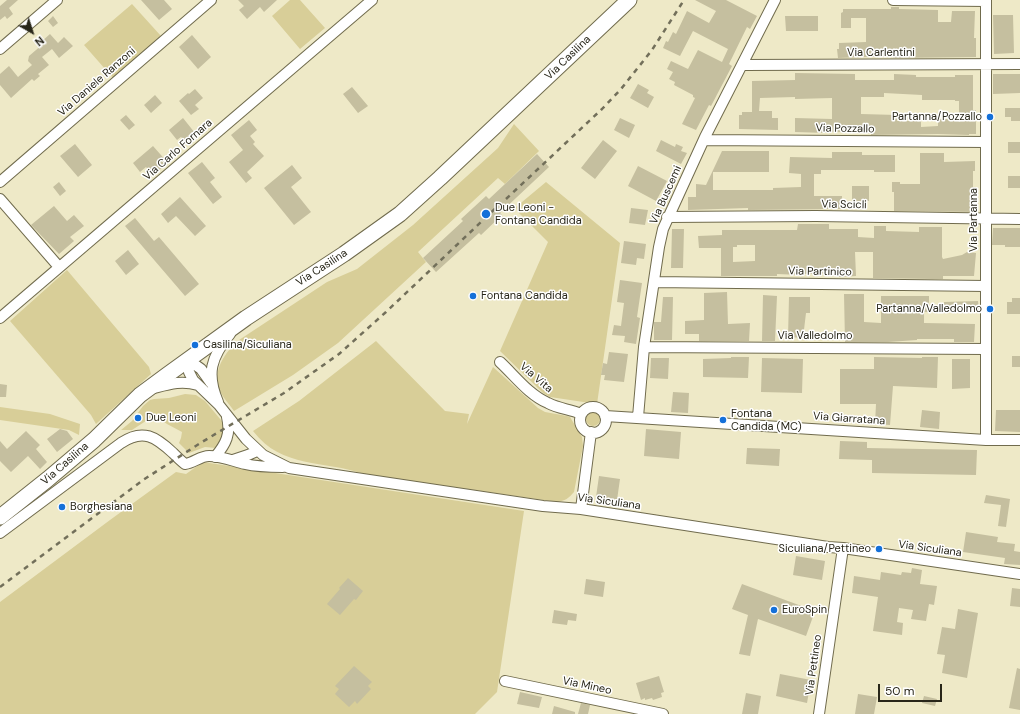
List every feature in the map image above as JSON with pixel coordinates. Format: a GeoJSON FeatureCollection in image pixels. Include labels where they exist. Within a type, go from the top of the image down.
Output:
{"type":"FeatureCollection","features":[{"type":"Feature","properties":{"kind":"main road","name":"Via Casilina"},"geometry":{"type":"LineString","coordinates":[[0,516],[60,469],[146,391],[187,359],[246,318],[344,254],[408,207],[479,143],[629,0]]}},
{"type":"Feature","properties":{"kind":"street"},"geometry":{"type":"LineString","coordinates":[[0,49],[57,0]]}},
{"type":"Feature","properties":{"kind":"street","name":"Via Daniele Ranzoni"},"geometry":{"type":"LineString","coordinates":[[0,182],[211,0]]}},
{"type":"Feature","properties":{"kind":"street","name":"Via Carlo Fornara"},"geometry":{"type":"LineString","coordinates":[[0,318],[372,0]]}},
{"type":"Feature","properties":{"kind":"street","name":"Via Buscemi"},"geometry":{"type":"LineString","coordinates":[[638,417],[644,347],[660,241],[667,217],[775,0]]}},
{"type":"Feature","properties":{"kind":"street"},"geometry":{"type":"LineString","coordinates":[[893,0],[986,0]]}},
{"type":"Feature","properties":{"kind":"street","name":"Via Partanna"},"geometry":{"type":"LineString","coordinates":[[986,0],[986,440]]}},
{"type":"Feature","properties":{"kind":"street","name":"Via Carlentini"},"geometry":{"type":"LineString","coordinates":[[743,65],[1020,64]]}},
{"type":"Feature","properties":{"kind":"street","name":"Via Pozzallo"},"geometry":{"type":"LineString","coordinates":[[704,140],[986,142]]}},
{"type":"Feature","properties":{"kind":"street"},"geometry":{"type":"LineString","coordinates":[[0,199],[59,267]]}},
{"type":"Feature","properties":{"kind":"street","name":"Via Scicli"},"geometry":{"type":"LineString","coordinates":[[667,217],[816,216],[1020,219]]}},
{"type":"Feature","properties":{"kind":"street","name":"Via Partinico"},"geometry":{"type":"LineString","coordinates":[[655,282],[986,286]]}},
{"type":"Feature","properties":{"kind":"street"},"geometry":{"type":"LineString","coordinates":[[211,383],[212,369],[217,352],[227,338],[246,318]]}},
{"type":"Feature","properties":{"kind":"street","name":"Via Valledolmo"},"geometry":{"type":"LineString","coordinates":[[644,347],[986,348]]}},
{"type":"Feature","properties":{"kind":"street"},"geometry":{"type":"LineString","coordinates":[[187,359],[201,369],[211,383],[219,405]]}},
{"type":"Feature","properties":{"kind":"street"},"geometry":{"type":"LineString","coordinates":[[187,359],[190,376],[219,405]]}},
{"type":"Feature","properties":{"kind":"street","name":"Via Vita"},"geometry":{"type":"LineString","coordinates":[[500,362],[542,400],[581,414]]}},
{"type":"Feature","properties":{"kind":"street"},"geometry":{"type":"LineString","coordinates":[[146,391],[179,382],[198,385]]}},
{"type":"Feature","properties":{"kind":"street","name":"Via Siculiana"},"geometry":{"type":"LineString","coordinates":[[219,405],[241,433],[257,450],[271,460],[289,468],[543,506],[581,509],[828,547],[1020,574]]}},
{"type":"Feature","properties":{"kind":"street"},"geometry":{"type":"LineString","coordinates":[[595,407],[601,410],[605,416],[605,423],[598,431],[586,431],[580,423],[581,414],[588,408],[595,407]]}},
{"type":"Feature","properties":{"kind":"street"},"geometry":{"type":"LineString","coordinates":[[215,457],[224,445],[228,436],[229,426],[227,415]]}},
{"type":"Feature","properties":{"kind":"street","name":"Via Giarratana"},"geometry":{"type":"LineString","coordinates":[[605,416],[986,440],[1020,440]]}},
{"type":"Feature","properties":{"kind":"street"},"geometry":{"type":"LineString","coordinates":[[581,509],[591,432]]}},
{"type":"Feature","properties":{"kind":"street"},"geometry":{"type":"LineString","coordinates":[[0,533],[131,437],[141,435],[151,436],[184,463],[192,462],[204,456],[232,460],[257,466],[289,468]]}},
{"type":"Feature","properties":{"kind":"street"},"geometry":{"type":"LineString","coordinates":[[232,460],[248,455],[257,450]]}},
{"type":"Feature","properties":{"kind":"street","name":"Via Pettineo"},"geometry":{"type":"LineString","coordinates":[[819,714],[843,548]]}},
{"type":"Feature","properties":{"kind":"street","name":"Via Mineo"},"geometry":{"type":"LineString","coordinates":[[505,681],[663,714]]}},
{"type":"Feature","properties":{"kind":"shaded area"},"geometry":{"type":"Polygon","coordinates":[[[290,0],[300,0],[325,28],[300,49],[272,16],[290,0]]]}},
{"type":"Feature","properties":{"kind":"shaded area"},"geometry":{"type":"Polygon","coordinates":[[[132,4],[161,36],[113,78],[84,45],[132,4]]]}},
{"type":"Feature","properties":{"kind":"shaded area"},"geometry":{"type":"Polygon","coordinates":[[[514,124],[539,151],[505,184],[498,178],[418,252],[426,262],[338,343],[293,375],[234,411],[221,393],[217,379],[223,359],[236,342],[327,282],[357,269],[413,225],[498,148],[514,124]]]}},
{"type":"Feature","properties":{"kind":"shaded area"},"geometry":{"type":"Polygon","coordinates":[[[546,182],[620,243],[597,404],[550,397],[543,393],[500,351],[548,242],[517,211],[516,207],[546,182]]]}},
{"type":"Feature","properties":{"kind":"shaded area"},"geometry":{"type":"Polygon","coordinates":[[[67,270],[149,367],[151,374],[96,424],[91,415],[10,321],[67,270]]]}},
{"type":"Feature","properties":{"kind":"shaded area"},"geometry":{"type":"Polygon","coordinates":[[[376,341],[445,411],[469,414],[467,424],[493,367],[538,408],[545,412],[570,417],[582,437],[583,446],[574,492],[567,499],[557,502],[364,474],[290,458],[277,452],[264,443],[253,431],[299,401],[376,341]]]}},
{"type":"Feature","properties":{"kind":"shaded area"},"geometry":{"type":"Polygon","coordinates":[[[185,394],[196,395],[205,401],[226,426],[227,434],[216,448],[205,447],[189,453],[179,443],[182,432],[167,424],[155,415],[132,430],[121,430],[132,421],[143,406],[150,400],[169,398],[185,394]]]}},
{"type":"Feature","properties":{"kind":"shaded area"},"geometry":{"type":"Polygon","coordinates":[[[0,407],[50,414],[80,424],[79,435],[69,430],[0,420],[0,407]]]}},
{"type":"Feature","properties":{"kind":"shaded area"},"geometry":{"type":"Polygon","coordinates":[[[590,412],[596,412],[600,416],[600,422],[596,426],[590,426],[586,422],[586,416],[590,412]]]}},
{"type":"Feature","properties":{"kind":"shaded area"},"geometry":{"type":"Polygon","coordinates":[[[203,462],[524,511],[497,692],[475,714],[0,714],[0,602],[176,472],[186,474],[203,462]]]}},
{"type":"Feature","properties":{"kind":"building"},"geometry":{"type":"Polygon","coordinates":[[[7,0],[18,0],[9,8],[13,14],[7,19],[5,16],[0,20],[0,6],[7,0]]]}},
{"type":"Feature","properties":{"kind":"building"},"geometry":{"type":"Polygon","coordinates":[[[141,0],[164,0],[172,9],[159,20],[141,0]]]}},
{"type":"Feature","properties":{"kind":"building"},"geometry":{"type":"Polygon","coordinates":[[[238,0],[277,0],[264,12],[260,7],[247,19],[239,10],[244,6],[238,0]]]}},
{"type":"Feature","properties":{"kind":"building"},"geometry":{"type":"Polygon","coordinates":[[[695,0],[726,0],[757,16],[750,29],[747,27],[729,64],[732,66],[711,106],[709,105],[696,130],[682,124],[695,98],[693,95],[674,85],[675,82],[669,79],[673,72],[667,69],[671,61],[688,69],[698,50],[722,62],[728,49],[693,31],[680,56],[663,48],[673,32],[676,34],[687,11],[709,23],[716,11],[695,0]]]}},
{"type":"Feature","properties":{"kind":"building"},"geometry":{"type":"Polygon","coordinates":[[[891,7],[899,7],[899,9],[938,10],[938,22],[951,22],[952,11],[975,11],[974,38],[976,38],[976,57],[893,58],[893,56],[838,58],[837,49],[839,49],[839,43],[866,42],[866,18],[851,18],[851,28],[841,28],[841,13],[843,12],[843,9],[891,9],[891,7]]]}},
{"type":"Feature","properties":{"kind":"building"},"geometry":{"type":"Polygon","coordinates":[[[993,15],[1013,15],[1014,53],[994,54],[993,15]]]}},
{"type":"Feature","properties":{"kind":"building"},"geometry":{"type":"Polygon","coordinates":[[[53,16],[58,23],[53,27],[48,21],[53,16]]]}},
{"type":"Feature","properties":{"kind":"building"},"geometry":{"type":"Polygon","coordinates":[[[785,16],[818,16],[818,31],[786,31],[785,16]]]}},
{"type":"Feature","properties":{"kind":"building"},"geometry":{"type":"Polygon","coordinates":[[[50,34],[58,43],[64,37],[73,46],[59,58],[52,49],[42,57],[49,65],[38,74],[40,76],[34,81],[32,79],[11,98],[0,85],[0,74],[9,66],[18,77],[32,65],[28,61],[29,56],[43,44],[41,42],[50,34]]]}},
{"type":"Feature","properties":{"kind":"building"},"geometry":{"type":"Polygon","coordinates":[[[192,35],[211,57],[198,69],[179,47],[192,35]]]}},
{"type":"Feature","properties":{"kind":"building"},"geometry":{"type":"Polygon","coordinates":[[[795,73],[855,74],[855,80],[894,80],[894,74],[916,75],[916,77],[955,77],[955,75],[973,75],[973,110],[976,110],[976,134],[871,135],[871,132],[795,132],[795,118],[832,119],[832,98],[795,99],[795,97],[760,98],[759,111],[772,111],[772,118],[778,118],[778,130],[739,129],[739,115],[742,115],[742,112],[752,112],[752,81],[795,80],[795,73]],[[884,93],[884,97],[861,97],[861,114],[897,115],[897,121],[921,121],[921,127],[938,126],[938,119],[959,119],[959,101],[922,100],[922,95],[884,93]]]}},
{"type":"Feature","properties":{"kind":"building"},"geometry":{"type":"Polygon","coordinates":[[[993,74],[1020,74],[1020,93],[993,94],[993,74]]]}},
{"type":"Feature","properties":{"kind":"building"},"geometry":{"type":"Polygon","coordinates":[[[638,84],[649,90],[647,93],[654,97],[648,108],[630,98],[638,84]]]}},
{"type":"Feature","properties":{"kind":"building"},"geometry":{"type":"Polygon","coordinates":[[[352,87],[368,106],[358,113],[343,94],[352,87]]]}},
{"type":"Feature","properties":{"kind":"building"},"geometry":{"type":"Polygon","coordinates":[[[195,89],[203,98],[195,105],[199,109],[191,115],[179,101],[195,89]]]}},
{"type":"Feature","properties":{"kind":"building"},"geometry":{"type":"Polygon","coordinates":[[[155,95],[162,103],[151,113],[144,105],[155,95]]]}},
{"type":"Feature","properties":{"kind":"building"},"geometry":{"type":"Polygon","coordinates":[[[1005,108],[1020,108],[1020,121],[1011,121],[1011,117],[1005,117],[1005,108]]]}},
{"type":"Feature","properties":{"kind":"building"},"geometry":{"type":"Polygon","coordinates":[[[126,115],[135,125],[129,130],[120,120],[126,115]]]}},
{"type":"Feature","properties":{"kind":"building"},"geometry":{"type":"Polygon","coordinates":[[[183,118],[195,133],[185,141],[181,137],[177,140],[169,130],[183,118]]]}},
{"type":"Feature","properties":{"kind":"building"},"geometry":{"type":"Polygon","coordinates":[[[620,118],[635,125],[629,138],[614,130],[620,118]]]}},
{"type":"Feature","properties":{"kind":"building"},"geometry":{"type":"Polygon","coordinates":[[[249,120],[257,130],[250,136],[255,142],[253,144],[264,156],[247,172],[252,178],[246,183],[229,162],[243,150],[231,135],[249,120]]]}},
{"type":"Feature","properties":{"kind":"building"},"geometry":{"type":"Polygon","coordinates":[[[603,140],[617,151],[595,179],[581,168],[603,140]]]}},
{"type":"Feature","properties":{"kind":"building"},"geometry":{"type":"Polygon","coordinates":[[[661,140],[675,147],[676,144],[683,147],[681,151],[687,153],[681,164],[656,151],[661,140]]]}},
{"type":"Feature","properties":{"kind":"building"},"geometry":{"type":"Polygon","coordinates":[[[1008,142],[1020,142],[1020,153],[1008,153],[1008,142]]]}},
{"type":"Feature","properties":{"kind":"building"},"geometry":{"type":"Polygon","coordinates":[[[75,144],[92,165],[78,177],[60,156],[75,144]]]}},
{"type":"Feature","properties":{"kind":"building"},"geometry":{"type":"Polygon","coordinates":[[[153,146],[168,163],[153,175],[146,167],[140,172],[133,163],[153,146]]]}},
{"type":"Feature","properties":{"kind":"building"},"geometry":{"type":"Polygon","coordinates":[[[722,151],[769,151],[769,172],[713,172],[713,190],[773,190],[773,188],[801,187],[801,174],[789,173],[790,157],[832,158],[832,152],[862,152],[862,155],[895,155],[895,172],[874,172],[874,170],[821,170],[821,174],[814,174],[814,196],[842,196],[842,209],[748,210],[748,208],[688,210],[688,197],[696,197],[696,184],[706,185],[722,151]]]}},
{"type":"Feature","properties":{"kind":"building"},"geometry":{"type":"Polygon","coordinates":[[[920,153],[944,153],[944,162],[975,161],[975,171],[973,171],[973,187],[976,187],[976,212],[894,211],[894,192],[892,192],[892,182],[900,182],[900,184],[920,184],[920,153]]]}},
{"type":"Feature","properties":{"kind":"building"},"geometry":{"type":"Polygon","coordinates":[[[537,154],[549,167],[500,213],[502,215],[481,235],[479,233],[436,272],[423,258],[463,221],[461,219],[486,196],[489,199],[537,154]]]}},
{"type":"Feature","properties":{"kind":"building"},"geometry":{"type":"Polygon","coordinates":[[[202,162],[215,178],[210,182],[222,197],[213,204],[188,173],[202,162]]]}},
{"type":"Feature","properties":{"kind":"building"},"geometry":{"type":"Polygon","coordinates":[[[292,165],[302,178],[291,187],[311,212],[294,225],[264,188],[292,165]]]}},
{"type":"Feature","properties":{"kind":"building"},"geometry":{"type":"Polygon","coordinates":[[[638,166],[667,181],[656,201],[628,186],[638,166]]]}},
{"type":"Feature","properties":{"kind":"building"},"geometry":{"type":"Polygon","coordinates":[[[1008,176],[1020,176],[1020,188],[1008,188],[1008,176]]]}},
{"type":"Feature","properties":{"kind":"building"},"geometry":{"type":"Polygon","coordinates":[[[59,182],[66,191],[60,196],[53,187],[59,182]]]}},
{"type":"Feature","properties":{"kind":"building"},"geometry":{"type":"Polygon","coordinates":[[[852,186],[869,186],[869,201],[852,201],[852,186]]]}},
{"type":"Feature","properties":{"kind":"building"},"geometry":{"type":"Polygon","coordinates":[[[180,197],[206,226],[195,236],[176,216],[168,223],[161,214],[180,197]]]}},
{"type":"Feature","properties":{"kind":"building"},"geometry":{"type":"Polygon","coordinates":[[[54,206],[67,221],[74,215],[84,226],[70,237],[74,241],[59,254],[31,225],[54,206]]]}},
{"type":"Feature","properties":{"kind":"building"},"geometry":{"type":"Polygon","coordinates":[[[631,208],[648,210],[645,225],[629,223],[631,208]]]}},
{"type":"Feature","properties":{"kind":"building"},"geometry":{"type":"Polygon","coordinates":[[[135,218],[154,241],[159,237],[199,284],[185,296],[125,226],[135,218]]]}},
{"type":"Feature","properties":{"kind":"building"},"geometry":{"type":"Polygon","coordinates":[[[798,224],[829,224],[829,229],[858,229],[858,237],[874,238],[874,226],[886,226],[886,231],[919,232],[919,227],[942,227],[943,259],[962,255],[967,252],[976,253],[974,276],[943,276],[943,279],[873,278],[873,252],[855,252],[856,276],[839,277],[839,273],[801,275],[777,274],[777,276],[721,276],[721,248],[699,248],[698,236],[722,235],[722,230],[797,230],[798,224]],[[737,245],[737,247],[733,247],[733,262],[755,261],[755,245],[737,245]]]}},
{"type":"Feature","properties":{"kind":"building"},"geometry":{"type":"Polygon","coordinates":[[[993,228],[1020,228],[1020,247],[992,245],[993,228]]]}},
{"type":"Feature","properties":{"kind":"building"},"geometry":{"type":"Polygon","coordinates":[[[672,229],[684,229],[683,268],[671,268],[672,229]]]}},
{"type":"Feature","properties":{"kind":"building"},"geometry":{"type":"Polygon","coordinates":[[[624,241],[646,244],[644,259],[637,258],[636,265],[621,263],[624,241]]]}},
{"type":"Feature","properties":{"kind":"building"},"geometry":{"type":"Polygon","coordinates":[[[128,250],[139,264],[126,275],[115,261],[128,250]]]}},
{"type":"Feature","properties":{"kind":"building"},"geometry":{"type":"Polygon","coordinates":[[[620,280],[642,283],[637,317],[640,318],[636,344],[624,342],[625,336],[612,335],[614,325],[621,326],[624,303],[617,302],[620,280]]]}},
{"type":"Feature","properties":{"kind":"building"},"geometry":{"type":"Polygon","coordinates":[[[727,292],[728,324],[750,323],[749,341],[699,341],[699,334],[685,334],[685,321],[704,320],[704,293],[727,292]]]}},
{"type":"Feature","properties":{"kind":"building"},"geometry":{"type":"Polygon","coordinates":[[[844,294],[864,294],[864,322],[881,323],[881,296],[929,296],[929,312],[924,312],[924,323],[975,324],[974,342],[954,342],[954,339],[917,339],[888,342],[845,342],[844,294]]]}},
{"type":"Feature","properties":{"kind":"building"},"geometry":{"type":"Polygon","coordinates":[[[763,295],[777,296],[775,341],[762,341],[763,295]]]}},
{"type":"Feature","properties":{"kind":"building"},"geometry":{"type":"Polygon","coordinates":[[[663,297],[673,297],[672,340],[654,340],[654,322],[661,322],[663,297]]]}},
{"type":"Feature","properties":{"kind":"building"},"geometry":{"type":"Polygon","coordinates":[[[789,297],[810,297],[810,313],[806,313],[803,338],[788,337],[789,297]]]}},
{"type":"Feature","properties":{"kind":"building"},"geometry":{"type":"Polygon","coordinates":[[[1012,298],[1020,298],[1020,314],[1007,314],[1007,302],[1012,302],[1012,298]]]}},
{"type":"Feature","properties":{"kind":"building"},"geometry":{"type":"Polygon","coordinates":[[[978,301],[979,310],[944,311],[944,302],[978,301]]]}},
{"type":"Feature","properties":{"kind":"building"},"geometry":{"type":"Polygon","coordinates":[[[609,352],[628,354],[624,382],[604,380],[605,375],[601,375],[603,363],[607,364],[609,352]]]}},
{"type":"Feature","properties":{"kind":"building"},"geometry":{"type":"Polygon","coordinates":[[[1012,356],[1020,356],[1020,367],[1012,367],[1012,356]]]}},
{"type":"Feature","properties":{"kind":"building"},"geometry":{"type":"Polygon","coordinates":[[[749,357],[748,378],[703,377],[703,359],[749,357]]]}},
{"type":"Feature","properties":{"kind":"building"},"geometry":{"type":"Polygon","coordinates":[[[874,357],[938,357],[937,388],[893,386],[890,425],[875,424],[876,404],[840,404],[840,369],[874,369],[874,357]]]}},
{"type":"Feature","properties":{"kind":"building"},"geometry":{"type":"Polygon","coordinates":[[[651,358],[669,358],[668,379],[650,378],[651,358]]]}},
{"type":"Feature","properties":{"kind":"building"},"geometry":{"type":"Polygon","coordinates":[[[762,358],[803,359],[802,393],[761,392],[762,358]]]}},
{"type":"Feature","properties":{"kind":"building"},"geometry":{"type":"Polygon","coordinates":[[[952,359],[970,359],[970,388],[952,389],[952,359]]]}},
{"type":"Feature","properties":{"kind":"building"},"geometry":{"type":"Polygon","coordinates":[[[0,384],[7,385],[6,397],[0,397],[0,384]]]}},
{"type":"Feature","properties":{"kind":"building"},"geometry":{"type":"Polygon","coordinates":[[[673,392],[689,393],[688,413],[671,412],[673,392]]]}},
{"type":"Feature","properties":{"kind":"building"},"geometry":{"type":"Polygon","coordinates":[[[922,410],[940,412],[939,429],[920,427],[922,410]]]}},
{"type":"Feature","properties":{"kind":"building"},"geometry":{"type":"Polygon","coordinates":[[[996,410],[1020,410],[1020,432],[995,431],[996,410]]]}},
{"type":"Feature","properties":{"kind":"building"},"geometry":{"type":"Polygon","coordinates":[[[60,429],[67,431],[73,439],[57,452],[47,439],[60,429]]]}},
{"type":"Feature","properties":{"kind":"building"},"geometry":{"type":"Polygon","coordinates":[[[646,429],[681,432],[679,459],[644,456],[646,429]]]}},
{"type":"Feature","properties":{"kind":"building"},"geometry":{"type":"Polygon","coordinates":[[[26,431],[40,445],[36,449],[47,462],[40,469],[28,456],[11,472],[0,461],[0,441],[7,449],[26,431]]]}},
{"type":"Feature","properties":{"kind":"building"},"geometry":{"type":"Polygon","coordinates":[[[840,441],[867,442],[867,448],[977,450],[976,475],[872,473],[872,460],[839,459],[840,441]]]}},
{"type":"Feature","properties":{"kind":"building"},"geometry":{"type":"Polygon","coordinates":[[[747,448],[780,449],[779,466],[746,464],[747,448]]]}},
{"type":"Feature","properties":{"kind":"building"},"geometry":{"type":"Polygon","coordinates":[[[599,476],[620,479],[617,500],[596,497],[599,476]]]}},
{"type":"Feature","properties":{"kind":"building"},"geometry":{"type":"Polygon","coordinates":[[[986,495],[1010,499],[1006,527],[998,526],[1001,505],[984,503],[986,495]]]}},
{"type":"Feature","properties":{"kind":"building"},"geometry":{"type":"Polygon","coordinates":[[[966,532],[998,537],[997,542],[1015,544],[1014,551],[1020,552],[1020,565],[1004,564],[1005,558],[963,552],[966,532]]]}},
{"type":"Feature","properties":{"kind":"building"},"geometry":{"type":"Polygon","coordinates":[[[796,556],[825,561],[822,580],[793,575],[796,556]]]}},
{"type":"Feature","properties":{"kind":"building"},"geometry":{"type":"Polygon","coordinates":[[[912,568],[922,570],[920,584],[937,586],[934,605],[929,604],[926,621],[911,619],[913,610],[899,608],[897,622],[903,623],[902,635],[873,631],[878,597],[852,593],[854,576],[880,580],[881,572],[901,575],[902,572],[911,573],[912,568]]]}},
{"type":"Feature","properties":{"kind":"building"},"geometry":{"type":"Polygon","coordinates":[[[348,578],[363,591],[340,615],[327,604],[348,578]]]}},
{"type":"Feature","properties":{"kind":"building"},"geometry":{"type":"Polygon","coordinates":[[[586,579],[605,582],[603,597],[584,594],[586,579]]]}},
{"type":"Feature","properties":{"kind":"building","name":"EuroSpin"},"geometry":{"type":"Polygon","coordinates":[[[742,584],[815,611],[806,636],[758,619],[750,656],[739,654],[748,615],[732,609],[742,584]]]}},
{"type":"Feature","properties":{"kind":"building"},"geometry":{"type":"Polygon","coordinates":[[[1012,588],[1020,589],[1020,607],[1010,606],[1012,588]]]}},
{"type":"Feature","properties":{"kind":"building"},"geometry":{"type":"Polygon","coordinates":[[[958,609],[978,613],[967,678],[942,673],[945,655],[937,654],[942,627],[955,629],[958,609]]]}},
{"type":"Feature","properties":{"kind":"building"},"geometry":{"type":"Polygon","coordinates":[[[554,610],[577,614],[576,621],[568,620],[567,625],[552,623],[554,610]]]}},
{"type":"Feature","properties":{"kind":"building"},"geometry":{"type":"Polygon","coordinates":[[[354,666],[372,682],[368,686],[371,689],[357,704],[355,701],[349,707],[335,694],[339,689],[335,686],[354,666]]]}},
{"type":"Feature","properties":{"kind":"building"},"geometry":{"type":"Polygon","coordinates":[[[1017,668],[1020,669],[1020,710],[1009,708],[1017,668]]]}},
{"type":"Feature","properties":{"kind":"building"},"geometry":{"type":"Polygon","coordinates":[[[780,674],[811,680],[807,703],[776,696],[780,674]]]}},
{"type":"Feature","properties":{"kind":"building"},"geometry":{"type":"Polygon","coordinates":[[[659,676],[664,692],[661,693],[662,697],[653,700],[652,698],[645,700],[645,698],[641,700],[636,683],[659,676]]]}},
{"type":"Feature","properties":{"kind":"building"},"geometry":{"type":"Polygon","coordinates":[[[520,692],[542,697],[539,708],[517,704],[520,692]]]}},
{"type":"Feature","properties":{"kind":"building"},"geometry":{"type":"Polygon","coordinates":[[[746,693],[761,696],[758,714],[742,714],[746,693]]]}},
{"type":"Feature","properties":{"kind":"building"},"geometry":{"type":"Polygon","coordinates":[[[858,694],[877,697],[874,714],[855,714],[858,694]]]}},
{"type":"Feature","properties":{"kind":"building"},"geometry":{"type":"Polygon","coordinates":[[[924,696],[937,699],[935,706],[922,703],[924,696]]]}},
{"type":"Feature","properties":{"kind":"building"},"geometry":{"type":"Polygon","coordinates":[[[581,703],[590,705],[588,714],[578,714],[581,703]]]}},
{"type":"Feature","properties":{"kind":"building"},"geometry":{"type":"Polygon","coordinates":[[[554,706],[575,712],[575,714],[552,714],[554,706]]]}},
{"type":"Feature","properties":{"kind":"railway"},"geometry":{"type":"LineString","coordinates":[[506,199],[602,109],[621,89],[652,50],[684,0]]}},
{"type":"Feature","properties":{"kind":"railway"},"geometry":{"type":"LineString","coordinates":[[0,587],[143,480],[202,442],[284,393],[339,354],[386,312],[499,205]]}},
{"type":"Feature","properties":{"kind":"place","name":"Partanna/Pozzallo"},"geometry":{"type":"Point","coordinates":[990,117]}},
{"type":"Feature","properties":{"kind":"place","name":"Due Leoni - Fontana Candida"},"geometry":{"type":"Point","coordinates":[486,214]}},
{"type":"Feature","properties":{"kind":"place","name":"Fontana Candida"},"geometry":{"type":"Point","coordinates":[473,296]}},
{"type":"Feature","properties":{"kind":"place","name":"Partanna/Valledolmo"},"geometry":{"type":"Point","coordinates":[990,309]}},
{"type":"Feature","properties":{"kind":"place","name":"Casilina/Siculiana"},"geometry":{"type":"Point","coordinates":[195,345]}},
{"type":"Feature","properties":{"kind":"place","name":"Due Leoni"},"geometry":{"type":"Point","coordinates":[138,418]}},
{"type":"Feature","properties":{"kind":"place","name":"Fontana Candida (MC)"},"geometry":{"type":"Point","coordinates":[723,420]}},
{"type":"Feature","properties":{"kind":"place","name":"Borghesiana"},"geometry":{"type":"Point","coordinates":[62,507]}},
{"type":"Feature","properties":{"kind":"place","name":"Siculiana/Pettineo"},"geometry":{"type":"Point","coordinates":[879,549]}},
{"type":"Feature","properties":{"kind":"place","name":"EuroSpin"},"geometry":{"type":"Point","coordinates":[774,610]}}]}
